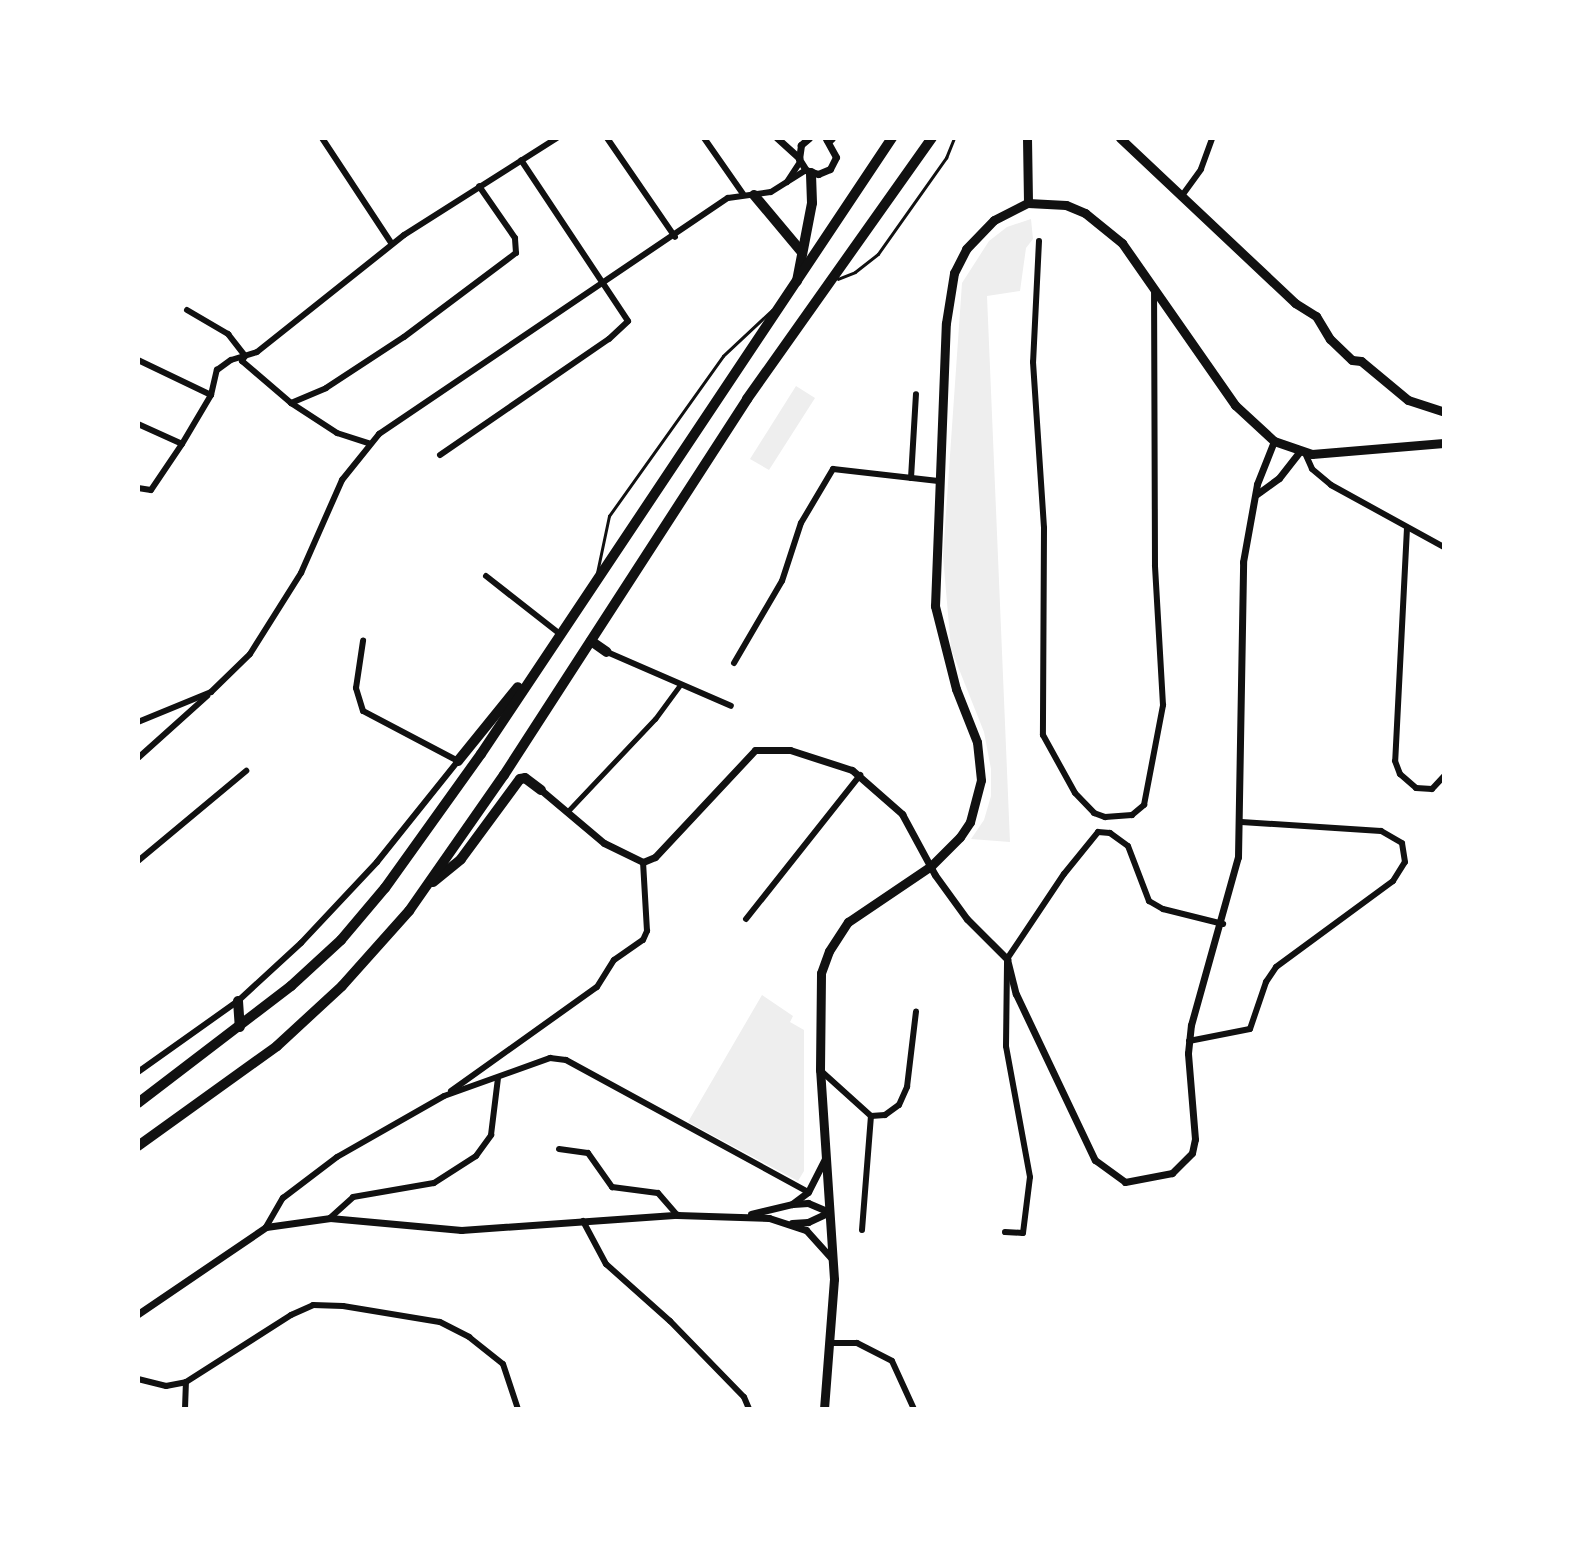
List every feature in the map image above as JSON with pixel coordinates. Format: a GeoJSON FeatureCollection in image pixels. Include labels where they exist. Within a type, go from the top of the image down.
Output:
{"type":"FeatureCollection","features":[{"type":"Feature","properties":{"kind":"highway"},"geometry":{"type":"LineString","coordinates":[[138,1103],[240,1027],[341,940],[385,888],[796,286],[892,138]]}},
{"type":"Feature","properties":{"kind":"highway"},"geometry":{"type":"LineString","coordinates":[[138,1146],[277,1046],[342,986],[427,886],[591,641],[747,399],[932,138]]}},
{"type":"Feature","properties":{"kind":"highway"},"geometry":{"type":"LineString","coordinates":[[796,286],[812,203],[809,172]]}},
{"type":"Feature","properties":{"kind":"highway"},"geometry":{"type":"LineString","coordinates":[[749,195],[801,251]]}},
{"type":"Feature","properties":{"kind":"highway"},"geometry":{"type":"LineString","coordinates":[[458,761],[558,638]]}},
{"type":"Feature","properties":{"kind":"highway"},"geometry":{"type":"LineString","coordinates":[[591,641],[607,652]]}},
{"type":"Feature","properties":{"kind":"highway"},"geometry":{"type":"LineString","coordinates":[[427,886],[461,859],[520,779],[525,778],[541,790]]}},
{"type":"Feature","properties":{"kind":"highway"},"geometry":{"type":"LineString","coordinates":[[238,1001],[240,1027]]}},
{"type":"Feature","properties":{"kind":"main road"},"geometry":{"type":"LineString","coordinates":[[1027,138],[1028,203]]}},
{"type":"Feature","properties":{"kind":"main road"},"geometry":{"type":"LineString","coordinates":[[1120,138],[1295,303],[1316,316],[1330,339],[1352,360],[1361,361],[1408,400],[1444,412]]}},
{"type":"Feature","properties":{"kind":"main road"},"geometry":{"type":"LineString","coordinates":[[824,1409],[832,1259],[820,1070],[821,973],[829,951],[848,922],[931,866],[970,822],[982,763],[938,631],[935,569],[946,323],[954,273],[980,231],[1007,211],[1028,203],[1066,205],[1099,221],[1122,243],[1154,286],[1235,404],[1274,441],[1302,452],[1444,443]]}},
{"type":"Feature","properties":{"kind":"street"},"geometry":{"type":"LineString","coordinates":[[322,138],[392,244]]}},
{"type":"Feature","properties":{"kind":"street"},"geometry":{"type":"LineString","coordinates":[[138,488],[151,490],[182,444],[211,396],[217,370],[281,334],[392,244],[557,138]]}},
{"type":"Feature","properties":{"kind":"street"},"geometry":{"type":"LineString","coordinates":[[607,138],[675,237]]}},
{"type":"Feature","properties":{"kind":"street"},"geometry":{"type":"LineString","coordinates":[[704,138],[749,195]]}},
{"type":"Feature","properties":{"kind":"street"},"geometry":{"type":"LineString","coordinates":[[777,138],[809,172]]}},
{"type":"Feature","properties":{"kind":"street"},"geometry":{"type":"LineString","coordinates":[[786,184],[799,160],[801,145],[809,138]]}},
{"type":"Feature","properties":{"kind":"street"},"geometry":{"type":"LineString","coordinates":[[1181,197],[1201,169],[1212,138]]}},
{"type":"Feature","properties":{"kind":"street"},"geometry":{"type":"LineString","coordinates":[[138,758],[250,654],[301,573],[342,480],[368,443],[675,237],[721,202],[786,184],[809,172],[824,172],[834,164],[835,151],[828,139]]}},
{"type":"Feature","properties":{"kind":"street"},"geometry":{"type":"LineString","coordinates":[[440,455],[622,329],[628,319],[521,160]]}},
{"type":"Feature","properties":{"kind":"street"},"geometry":{"type":"LineString","coordinates":[[291,403],[326,388],[404,337],[516,253],[515,238],[479,187]]}},
{"type":"Feature","properties":{"kind":"street"},"geometry":{"type":"LineString","coordinates":[[1039,241],[1033,362],[1044,527],[1043,735],[1075,793],[1094,813],[1105,817],[1132,815],[1144,805],[1163,705],[1155,565],[1154,286]]}},
{"type":"Feature","properties":{"kind":"street"},"geometry":{"type":"LineString","coordinates":[[187,310],[228,334],[245,356]]}},
{"type":"Feature","properties":{"kind":"street"},"geometry":{"type":"LineString","coordinates":[[245,356],[242,361],[247,367],[291,403],[337,433],[368,443]]}},
{"type":"Feature","properties":{"kind":"street"},"geometry":{"type":"LineString","coordinates":[[138,360],[211,396]]}},
{"type":"Feature","properties":{"kind":"street"},"geometry":{"type":"LineString","coordinates":[[911,478],[916,394]]}},
{"type":"Feature","properties":{"kind":"street"},"geometry":{"type":"LineString","coordinates":[[138,424],[182,444]]}},
{"type":"Feature","properties":{"kind":"street"},"geometry":{"type":"LineString","coordinates":[[541,790],[604,843],[643,862],[655,858],[755,750],[810,755],[860,775],[909,822],[931,866],[967,919],[1007,959],[1016,994],[1057,1074],[1086,1142],[1114,1178],[1134,1183],[1160,1178],[1192,1153],[1195,1121],[1189,1041],[1223,925],[1238,857],[1241,822],[1241,592],[1246,536],[1260,472],[1274,441]]}},
{"type":"Feature","properties":{"kind":"street"},"geometry":{"type":"LineString","coordinates":[[1257,494],[1279,478],[1302,452],[1312,469],[1331,485],[1444,547]]}},
{"type":"Feature","properties":{"kind":"street"},"geometry":{"type":"LineString","coordinates":[[734,663],[782,581],[801,523],[830,472],[847,467],[938,481]]}},
{"type":"Feature","properties":{"kind":"street"},"geometry":{"type":"LineString","coordinates":[[1407,528],[1395,761],[1400,774],[1416,788],[1432,789],[1444,776]]}},
{"type":"Feature","properties":{"kind":"street"},"geometry":{"type":"LineString","coordinates":[[486,576],[558,638]]}},
{"type":"Feature","properties":{"kind":"street"},"geometry":{"type":"LineString","coordinates":[[138,1072],[238,1001],[350,893],[458,761],[363,711],[356,688],[363,641]]}},
{"type":"Feature","properties":{"kind":"street"},"geometry":{"type":"LineString","coordinates":[[607,652],[730,706]]}},
{"type":"Feature","properties":{"kind":"street"},"geometry":{"type":"LineString","coordinates":[[567,812],[655,719],[680,685]]}},
{"type":"Feature","properties":{"kind":"street"},"geometry":{"type":"LineString","coordinates":[[138,722],[211,692]]}},
{"type":"Feature","properties":{"kind":"street"},"geometry":{"type":"LineString","coordinates":[[138,860],[246,771]]}},
{"type":"Feature","properties":{"kind":"street"},"geometry":{"type":"LineString","coordinates":[[746,919],[860,775]]}},
{"type":"Feature","properties":{"kind":"street"},"geometry":{"type":"LineString","coordinates":[[1189,1041],[1251,1028],[1266,982],[1276,967],[1393,881],[1405,862],[1402,843],[1381,831],[1241,822]]}},
{"type":"Feature","properties":{"kind":"street"},"geometry":{"type":"LineString","coordinates":[[1005,1232],[1023,1233],[1030,1177],[1006,1046],[1007,959],[1098,832],[1124,840],[1143,895],[1155,906],[1223,925]]}},
{"type":"Feature","properties":{"kind":"street"},"geometry":{"type":"LineString","coordinates":[[138,1314],[266,1227],[283,1198],[337,1157],[444,1096],[597,987],[614,960],[643,940],[647,931],[643,862]]}},
{"type":"Feature","properties":{"kind":"street"},"geometry":{"type":"LineString","coordinates":[[820,1070],[872,1116],[885,1115],[899,1105],[907,1087],[916,1012]]}},
{"type":"Feature","properties":{"kind":"street"},"geometry":{"type":"LineString","coordinates":[[444,1096],[550,1058],[566,1060],[808,1192]]}},
{"type":"Feature","properties":{"kind":"street"},"geometry":{"type":"LineString","coordinates":[[330,1218],[353,1197],[434,1183],[476,1156],[491,1135],[498,1078]]}},
{"type":"Feature","properties":{"kind":"street"},"geometry":{"type":"LineString","coordinates":[[862,1230],[872,1116]]}},
{"type":"Feature","properties":{"kind":"street"},"geometry":{"type":"LineString","coordinates":[[559,1149],[588,1153],[612,1187],[658,1193],[677,1214]]}},
{"type":"Feature","properties":{"kind":"street"},"geometry":{"type":"LineString","coordinates":[[792,1204],[808,1192],[826,1157]]}},
{"type":"Feature","properties":{"kind":"street"},"geometry":{"type":"LineString","coordinates":[[736,1216],[808,1203],[829,1212]]}},
{"type":"Feature","properties":{"kind":"street"},"geometry":{"type":"LineString","coordinates":[[266,1227],[330,1218],[461,1230],[677,1214],[736,1216],[791,1223],[808,1222],[829,1212]]}},
{"type":"Feature","properties":{"kind":"street"},"geometry":{"type":"LineString","coordinates":[[583,1221],[606,1264],[670,1321],[744,1397],[749,1409]]}},
{"type":"Feature","properties":{"kind":"street"},"geometry":{"type":"LineString","coordinates":[[791,1223],[812,1235],[832,1259]]}},
{"type":"Feature","properties":{"kind":"street"},"geometry":{"type":"LineString","coordinates":[[138,1378],[166,1386],[186,1382],[291,1315],[313,1305],[343,1306],[440,1322],[469,1337],[503,1364],[518,1409]]}},
{"type":"Feature","properties":{"kind":"street"},"geometry":{"type":"LineString","coordinates":[[829,1343],[857,1343],[892,1361],[914,1409]]}},
{"type":"Feature","properties":{"kind":"street"},"geometry":{"type":"LineString","coordinates":[[185,1409],[186,1382]]}},
{"type":"Feature","properties":{"kind":"lane"},"geometry":{"type":"LineString","coordinates":[[832,281],[855,272],[878,254],[946,158],[954,138]]}},
{"type":"Feature","properties":{"kind":"lane"},"geometry":{"type":"LineString","coordinates":[[595,583],[609,516],[723,356],[757,320],[786,300]]}},
{"type":"Feature","properties":{"kind":"shaded area"},"geometry":{"type":"Polygon","coordinates":[[[1031,219],[1033,239],[1026,248],[1020,291],[987,296],[1010,842],[971,839],[984,820],[991,796],[991,769],[984,732],[951,649],[943,556],[962,283],[989,241],[1007,227],[1031,219]]]}},
{"type":"Feature","properties":{"kind":"shaded area"},"geometry":{"type":"Polygon","coordinates":[[[796,386],[815,398],[769,470],[750,459],[796,386]]]}},
{"type":"Feature","properties":{"kind":"shaded area"},"geometry":{"type":"Polygon","coordinates":[[[762,995],[793,1016],[790,1022],[804,1030],[804,1171],[798,1181],[688,1122],[762,995]]]}}]}
